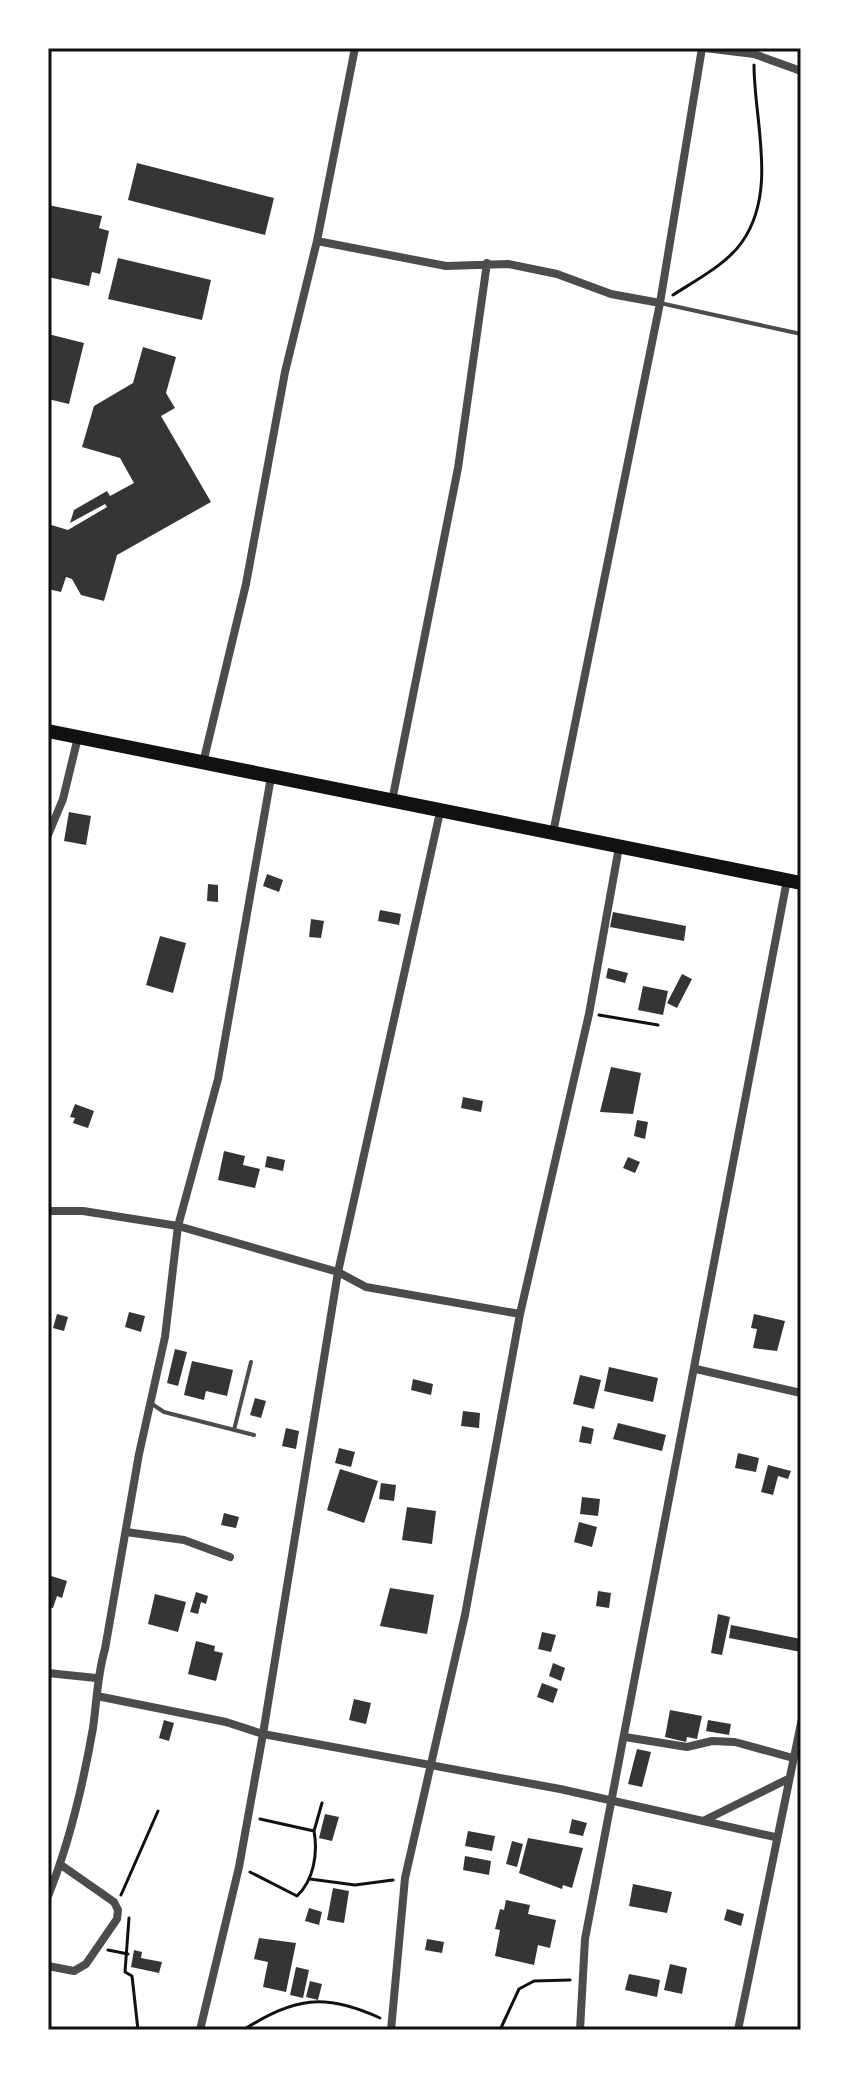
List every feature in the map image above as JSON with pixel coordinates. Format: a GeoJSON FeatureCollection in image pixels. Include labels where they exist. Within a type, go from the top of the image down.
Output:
{"type":"FeatureCollection","features":[{"type":"Feature","properties":{"kind":"highway"},"geometry":{"type":"LineString","coordinates":[[48,731],[794,882]]}},
{"type":"Feature","properties":{"kind":"street"},"geometry":{"type":"LineString","coordinates":[[203,763],[246,584],[285,372],[317,241],[355,48]]}},
{"type":"Feature","properties":{"kind":"street"},"geometry":{"type":"LineString","coordinates":[[553,833],[660,303],[703,48],[755,51],[801,71]]}},
{"type":"Feature","properties":{"kind":"street"},"geometry":{"type":"LineString","coordinates":[[317,241],[446,266],[487,263],[557,274],[611,294],[660,303]]}},
{"type":"Feature","properties":{"kind":"street"},"geometry":{"type":"LineString","coordinates":[[392,802],[458,468],[487,263]]}},
{"type":"Feature","properties":{"kind":"street"},"geometry":{"type":"LineString","coordinates":[[48,835],[63,799],[78,737]]}},
{"type":"Feature","properties":{"kind":"street"},"geometry":{"type":"LineString","coordinates":[[48,1896],[61,1865],[84,1779],[97,1696],[96,1678],[105,1649],[139,1454],[165,1337],[178,1226],[218,1079],[271,777]]}},
{"type":"Feature","properties":{"kind":"street"},"geometry":{"type":"LineString","coordinates":[[200,2030],[248,1818],[338,1272],[440,812]]}},
{"type":"Feature","properties":{"kind":"street"},"geometry":{"type":"LineString","coordinates":[[392,2027],[405,1878],[465,1615],[520,1314],[589,1014],[619,847]]}},
{"type":"Feature","properties":{"kind":"street"},"geometry":{"type":"LineString","coordinates":[[580,2030],[585,1939],[794,882]]}},
{"type":"Feature","properties":{"kind":"street"},"geometry":{"type":"LineString","coordinates":[[48,1211],[83,1211],[178,1226],[338,1272],[366,1287],[520,1314]]}},
{"type":"Feature","properties":{"kind":"street"},"geometry":{"type":"LineString","coordinates":[[696,1369],[801,1393]]}},
{"type":"Feature","properties":{"kind":"street"},"geometry":{"type":"LineString","coordinates":[[126,1532],[184,1540],[230,1557]]}},
{"type":"Feature","properties":{"kind":"street"},"geometry":{"type":"LineString","coordinates":[[48,1673],[96,1678]]}},
{"type":"Feature","properties":{"kind":"street"},"geometry":{"type":"LineString","coordinates":[[97,1696],[226,1722],[263,1734],[612,1801],[775,1837]]}},
{"type":"Feature","properties":{"kind":"street"},"geometry":{"type":"LineString","coordinates":[[738,2030],[775,1837],[801,1723]]}},
{"type":"Feature","properties":{"kind":"street"},"geometry":{"type":"LineString","coordinates":[[625,1737],[687,1747],[712,1741],[735,1742],[793,1758]]}},
{"type":"Feature","properties":{"kind":"street"},"geometry":{"type":"LineString","coordinates":[[704,1820],[788,1779]]}},
{"type":"Feature","properties":{"kind":"street"},"geometry":{"type":"LineString","coordinates":[[48,1966],[74,1971],[86,1964],[117,1919],[118,1910],[114,1902],[61,1865]]}},
{"type":"Feature","properties":{"kind":"lane"},"geometry":{"type":"LineString","coordinates":[[660,303],[801,334]]}},
{"type":"Feature","properties":{"kind":"lane"},"geometry":{"type":"LineString","coordinates":[[234,1430],[251,1362]]}},
{"type":"Feature","properties":{"kind":"lane"},"geometry":{"type":"LineString","coordinates":[[152,1404],[164,1412],[254,1435]]}},
{"type":"Feature","properties":{"kind":"path"},"geometry":{"type":"LineString","coordinates":[[660,303],[708,273],[743,242],[756,207],[763,169],[754,94],[755,51]]}},
{"type":"Feature","properties":{"kind":"path"},"geometry":{"type":"LineString","coordinates":[[589,1014],[658,1025]]}},
{"type":"Feature","properties":{"kind":"path"},"geometry":{"type":"LineString","coordinates":[[239,1867],[297,1896],[309,1879],[317,1849],[314,1831],[322,1803]]}},
{"type":"Feature","properties":{"kind":"path"},"geometry":{"type":"LineString","coordinates":[[114,1902],[128,1885],[141,1845],[158,1811]]}},
{"type":"Feature","properties":{"kind":"path"},"geometry":{"type":"LineString","coordinates":[[248,1818],[314,1831]]}},
{"type":"Feature","properties":{"kind":"path"},"geometry":{"type":"LineString","coordinates":[[309,1879],[355,1885],[405,1878]]}},
{"type":"Feature","properties":{"kind":"path"},"geometry":{"type":"LineString","coordinates":[[128,1914],[131,1924],[125,1972],[132,1976],[138,2030]]}},
{"type":"Feature","properties":{"kind":"path"},"geometry":{"type":"LineString","coordinates":[[97,1948],[128,1954]]}},
{"type":"Feature","properties":{"kind":"path"},"geometry":{"type":"LineString","coordinates":[[500,2030],[519,1989],[534,1981],[582,1980]]}},
{"type":"Feature","properties":{"kind":"path"},"geometry":{"type":"LineString","coordinates":[[243,2030],[280,2007],[332,2000],[392,2027]]}},
{"type":"Feature","properties":{"kind":"building"},"geometry":{"type":"Polygon","coordinates":[[[137,163],[274,198],[265,235],[128,200],[137,163]]]}},
{"type":"Feature","properties":{"kind":"building"},"geometry":{"type":"Polygon","coordinates":[[[48,205],[102,216],[99,228],[109,231],[100,274],[92,272],[89,286],[48,277],[48,205]]]}},
{"type":"Feature","properties":{"kind":"building"},"geometry":{"type":"Polygon","coordinates":[[[118,258],[211,280],[202,320],[108,299],[118,258]]]}},
{"type":"Feature","properties":{"kind":"building"},"geometry":{"type":"Polygon","coordinates":[[[48,334],[84,343],[69,404],[48,399],[48,334]]]}},
{"type":"Feature","properties":{"kind":"building"},"geometry":{"type":"Polygon","coordinates":[[[143,347],[176,357],[166,393],[175,408],[161,416],[211,502],[117,555],[104,601],[81,595],[72,579],[66,577],[61,592],[48,589],[48,524],[68,530],[107,507],[105,504],[70,523],[74,510],[107,491],[110,496],[134,483],[120,458],[82,447],[94,406],[133,383],[143,347]]]}},
{"type":"Feature","properties":{"kind":"building"},"geometry":{"type":"Polygon","coordinates":[[[69,812],[91,816],[86,845],[64,841],[69,812]]]}},
{"type":"Feature","properties":{"kind":"building"},"geometry":{"type":"Polygon","coordinates":[[[267,874],[283,880],[279,892],[263,886],[267,874]]]}},
{"type":"Feature","properties":{"kind":"building"},"geometry":{"type":"Polygon","coordinates":[[[208,884],[218,885],[218,902],[207,901],[208,884]]]}},
{"type":"Feature","properties":{"kind":"building"},"geometry":{"type":"Polygon","coordinates":[[[380,910],[401,914],[399,925],[378,921],[380,910]]]}},
{"type":"Feature","properties":{"kind":"building"},"geometry":{"type":"Polygon","coordinates":[[[613,912],[686,926],[684,941],[610,927],[613,912]]]}},
{"type":"Feature","properties":{"kind":"building"},"geometry":{"type":"Polygon","coordinates":[[[311,919],[324,921],[321,938],[309,937],[311,919]]]}},
{"type":"Feature","properties":{"kind":"building"},"geometry":{"type":"Polygon","coordinates":[[[160,936],[186,943],[173,993],[146,985],[160,936]]]}},
{"type":"Feature","properties":{"kind":"building"},"geometry":{"type":"Polygon","coordinates":[[[608,968],[628,973],[625,983],[606,978],[608,968]]]}},
{"type":"Feature","properties":{"kind":"building"},"geometry":{"type":"Polygon","coordinates":[[[682,974],[692,979],[677,1008],[667,1003],[682,974]]]}},
{"type":"Feature","properties":{"kind":"building"},"geometry":{"type":"Polygon","coordinates":[[[643,986],[668,991],[663,1015],[638,1010],[643,986]]]}},
{"type":"Feature","properties":{"kind":"building"},"geometry":{"type":"Polygon","coordinates":[[[611,1067],[641,1073],[633,1114],[600,1112],[611,1067]]]}},
{"type":"Feature","properties":{"kind":"building"},"geometry":{"type":"Polygon","coordinates":[[[463,1097],[483,1101],[481,1112],[461,1108],[463,1097]]]}},
{"type":"Feature","properties":{"kind":"building"},"geometry":{"type":"Polygon","coordinates":[[[75,1104],[94,1111],[88,1128],[73,1123],[75,1118],[70,1117],[75,1104]]]}},
{"type":"Feature","properties":{"kind":"building"},"geometry":{"type":"Polygon","coordinates":[[[637,1120],[648,1122],[645,1139],[634,1136],[637,1120]]]}},
{"type":"Feature","properties":{"kind":"building"},"geometry":{"type":"Polygon","coordinates":[[[224,1151],[245,1156],[243,1165],[260,1169],[255,1188],[218,1180],[224,1151]]]}},
{"type":"Feature","properties":{"kind":"building"},"geometry":{"type":"Polygon","coordinates":[[[267,1156],[285,1160],[283,1171],[265,1167],[267,1156]]]}},
{"type":"Feature","properties":{"kind":"building"},"geometry":{"type":"Polygon","coordinates":[[[628,1157],[640,1162],[635,1173],[623,1168],[628,1157]]]}},
{"type":"Feature","properties":{"kind":"building"},"geometry":{"type":"Polygon","coordinates":[[[129,1312],[145,1316],[141,1332],[125,1327],[129,1312]]]}},
{"type":"Feature","properties":{"kind":"building"},"geometry":{"type":"Polygon","coordinates":[[[57,1314],[68,1317],[64,1331],[53,1328],[57,1314]]]}},
{"type":"Feature","properties":{"kind":"building"},"geometry":{"type":"Polygon","coordinates":[[[754,1314],[785,1321],[777,1351],[753,1348],[757,1329],[751,1328],[754,1314]]]}},
{"type":"Feature","properties":{"kind":"building"},"geometry":{"type":"Polygon","coordinates":[[[175,1349],[187,1352],[178,1386],[167,1383],[175,1349]]]}},
{"type":"Feature","properties":{"kind":"building"},"geometry":{"type":"Polygon","coordinates":[[[192,1361],[233,1370],[227,1396],[206,1391],[204,1400],[184,1395],[192,1361]]]}},
{"type":"Feature","properties":{"kind":"building"},"geometry":{"type":"Polygon","coordinates":[[[609,1367],[658,1378],[653,1402],[604,1391],[609,1367]]]}},
{"type":"Feature","properties":{"kind":"building"},"geometry":{"type":"Polygon","coordinates":[[[580,1375],[601,1380],[594,1409],[573,1404],[580,1375]]]}},
{"type":"Feature","properties":{"kind":"building"},"geometry":{"type":"Polygon","coordinates":[[[413,1379],[433,1384],[431,1395],[411,1390],[413,1379]]]}},
{"type":"Feature","properties":{"kind":"building"},"geometry":{"type":"Polygon","coordinates":[[[255,1398],[266,1401],[261,1418],[250,1415],[255,1398]]]}},
{"type":"Feature","properties":{"kind":"building"},"geometry":{"type":"Polygon","coordinates":[[[463,1411],[480,1413],[479,1428],[461,1426],[463,1411]]]}},
{"type":"Feature","properties":{"kind":"building"},"geometry":{"type":"Polygon","coordinates":[[[618,1423],[666,1435],[662,1451],[613,1439],[618,1423]]]}},
{"type":"Feature","properties":{"kind":"building"},"geometry":{"type":"Polygon","coordinates":[[[582,1426],[594,1429],[591,1444],[579,1442],[582,1426]]]}},
{"type":"Feature","properties":{"kind":"building"},"geometry":{"type":"Polygon","coordinates":[[[286,1428],[299,1431],[296,1449],[282,1446],[286,1428]]]}},
{"type":"Feature","properties":{"kind":"building"},"geometry":{"type":"Polygon","coordinates":[[[339,1448],[355,1452],[351,1467],[335,1463],[339,1448]]]}},
{"type":"Feature","properties":{"kind":"building"},"geometry":{"type":"Polygon","coordinates":[[[738,1453],[759,1458],[756,1472],[735,1468],[738,1453]]]}},
{"type":"Feature","properties":{"kind":"building"},"geometry":{"type":"Polygon","coordinates":[[[768,1465],[791,1471],[788,1479],[778,1476],[773,1495],[761,1492],[768,1465]]]}},
{"type":"Feature","properties":{"kind":"building"},"geometry":{"type":"Polygon","coordinates":[[[340,1469],[378,1481],[364,1523],[327,1510],[340,1469]]]}},
{"type":"Feature","properties":{"kind":"building"},"geometry":{"type":"Polygon","coordinates":[[[381,1483],[396,1485],[394,1501],[379,1499],[381,1483]]]}},
{"type":"Feature","properties":{"kind":"building"},"geometry":{"type":"Polygon","coordinates":[[[582,1497],[600,1499],[598,1516],[580,1514],[582,1497]]]}},
{"type":"Feature","properties":{"kind":"building"},"geometry":{"type":"Polygon","coordinates":[[[407,1507],[436,1511],[432,1544],[402,1540],[407,1507]]]}},
{"type":"Feature","properties":{"kind":"building"},"geometry":{"type":"Polygon","coordinates":[[[224,1513],[239,1517],[236,1528],[221,1525],[224,1513]]]}},
{"type":"Feature","properties":{"kind":"building"},"geometry":{"type":"Polygon","coordinates":[[[579,1522],[597,1527],[592,1547],[574,1542],[579,1522]]]}},
{"type":"Feature","properties":{"kind":"building"},"geometry":{"type":"Polygon","coordinates":[[[48,1575],[67,1581],[62,1598],[57,1596],[53,1608],[48,1607],[48,1575]]]}},
{"type":"Feature","properties":{"kind":"building"},"geometry":{"type":"Polygon","coordinates":[[[390,1588],[434,1595],[427,1634],[380,1626],[390,1588]]]}},
{"type":"Feature","properties":{"kind":"building"},"geometry":{"type":"Polygon","coordinates":[[[598,1591],[611,1593],[609,1608],[596,1606],[598,1591]]]}},
{"type":"Feature","properties":{"kind":"building"},"geometry":{"type":"Polygon","coordinates":[[[196,1592],[208,1596],[206,1604],[201,1602],[198,1614],[190,1612],[196,1592]]]}},
{"type":"Feature","properties":{"kind":"building"},"geometry":{"type":"Polygon","coordinates":[[[155,1594],[186,1602],[178,1632],[148,1624],[155,1594]]]}},
{"type":"Feature","properties":{"kind":"building"},"geometry":{"type":"Polygon","coordinates":[[[718,1614],[730,1617],[722,1655],[711,1653],[718,1614]]]}},
{"type":"Feature","properties":{"kind":"building"},"geometry":{"type":"Polygon","coordinates":[[[731,1625],[801,1639],[801,1652],[729,1638],[731,1625]]]}},
{"type":"Feature","properties":{"kind":"building"},"geometry":{"type":"Polygon","coordinates":[[[542,1632],[556,1635],[551,1652],[538,1649],[542,1632]]]}},
{"type":"Feature","properties":{"kind":"building"},"geometry":{"type":"Polygon","coordinates":[[[196,1641],[215,1646],[214,1651],[223,1653],[216,1681],[188,1674],[196,1641]]]}},
{"type":"Feature","properties":{"kind":"building"},"geometry":{"type":"Polygon","coordinates":[[[553,1663],[565,1668],[561,1681],[549,1676],[553,1663]]]}},
{"type":"Feature","properties":{"kind":"building"},"geometry":{"type":"Polygon","coordinates":[[[542,1683],[558,1689],[553,1703],[537,1697],[542,1683]]]}},
{"type":"Feature","properties":{"kind":"building"},"geometry":{"type":"Polygon","coordinates":[[[354,1699],[371,1703],[366,1724],[349,1720],[354,1699]]]}},
{"type":"Feature","properties":{"kind":"building"},"geometry":{"type":"Polygon","coordinates":[[[670,1710],[702,1716],[697,1739],[687,1737],[686,1742],[665,1737],[670,1710]]]}},
{"type":"Feature","properties":{"kind":"building"},"geometry":{"type":"Polygon","coordinates":[[[164,1720],[174,1723],[169,1741],[159,1738],[164,1720]]]}},
{"type":"Feature","properties":{"kind":"building"},"geometry":{"type":"Polygon","coordinates":[[[708,1720],[731,1724],[729,1735],[706,1731],[708,1720]]]}},
{"type":"Feature","properties":{"kind":"building"},"geometry":{"type":"Polygon","coordinates":[[[637,1749],[651,1752],[642,1787],[628,1784],[637,1749]]]}},
{"type":"Feature","properties":{"kind":"building"},"geometry":{"type":"Polygon","coordinates":[[[325,1814],[339,1817],[332,1841],[319,1838],[325,1814]]]}},
{"type":"Feature","properties":{"kind":"building"},"geometry":{"type":"Polygon","coordinates":[[[572,1819],[587,1823],[583,1836],[569,1833],[572,1819]]]}},
{"type":"Feature","properties":{"kind":"building"},"geometry":{"type":"Polygon","coordinates":[[[468,1831],[495,1836],[492,1851],[465,1846],[468,1831]]]}},
{"type":"Feature","properties":{"kind":"building"},"geometry":{"type":"Polygon","coordinates":[[[528,1838],[583,1848],[572,1888],[563,1885],[562,1889],[519,1873],[528,1838]]]}},
{"type":"Feature","properties":{"kind":"building"},"geometry":{"type":"Polygon","coordinates":[[[512,1841],[523,1844],[517,1867],[506,1864],[512,1841]]]}},
{"type":"Feature","properties":{"kind":"building"},"geometry":{"type":"Polygon","coordinates":[[[465,1856],[491,1861],[489,1875],[463,1870],[465,1856]]]}},
{"type":"Feature","properties":{"kind":"building"},"geometry":{"type":"Polygon","coordinates":[[[633,1884],[672,1892],[667,1913],[629,1906],[633,1884]]]}},
{"type":"Feature","properties":{"kind":"building"},"geometry":{"type":"Polygon","coordinates":[[[333,1888],[349,1891],[344,1923],[327,1920],[333,1888]]]}},
{"type":"Feature","properties":{"kind":"building"},"geometry":{"type":"Polygon","coordinates":[[[506,1900],[530,1905],[528,1914],[556,1920],[550,1948],[538,1945],[534,1965],[495,1956],[500,1930],[495,1929],[500,1909],[504,1910],[506,1900]]]}},
{"type":"Feature","properties":{"kind":"building"},"geometry":{"type":"Polygon","coordinates":[[[309,1908],[322,1912],[319,1925],[305,1921],[309,1908]]]}},
{"type":"Feature","properties":{"kind":"building"},"geometry":{"type":"Polygon","coordinates":[[[727,1909],[744,1914],[741,1926],[724,1920],[727,1909]]]}},
{"type":"Feature","properties":{"kind":"building"},"geometry":{"type":"Polygon","coordinates":[[[259,1938],[296,1943],[286,1992],[263,1987],[268,1962],[254,1959],[259,1938]]]}},
{"type":"Feature","properties":{"kind":"building"},"geometry":{"type":"Polygon","coordinates":[[[427,1939],[444,1942],[442,1953],[425,1950],[427,1939]]]}},
{"type":"Feature","properties":{"kind":"building"},"geometry":{"type":"Polygon","coordinates":[[[134,1950],[142,1952],[141,1958],[162,1962],[159,1973],[131,1967],[134,1950]]]}},
{"type":"Feature","properties":{"kind":"building"},"geometry":{"type":"Polygon","coordinates":[[[670,1964],[687,1968],[682,1994],[664,1990],[670,1964]]]}},
{"type":"Feature","properties":{"kind":"building"},"geometry":{"type":"Polygon","coordinates":[[[296,1967],[309,1970],[303,1998],[290,1995],[296,1967]]]}},
{"type":"Feature","properties":{"kind":"building"},"geometry":{"type":"Polygon","coordinates":[[[629,1974],[660,1980],[657,1997],[625,1990],[629,1974]]]}},
{"type":"Feature","properties":{"kind":"building"},"geometry":{"type":"Polygon","coordinates":[[[310,1981],[322,1984],[318,2000],[306,1997],[310,1981]]]}}]}
